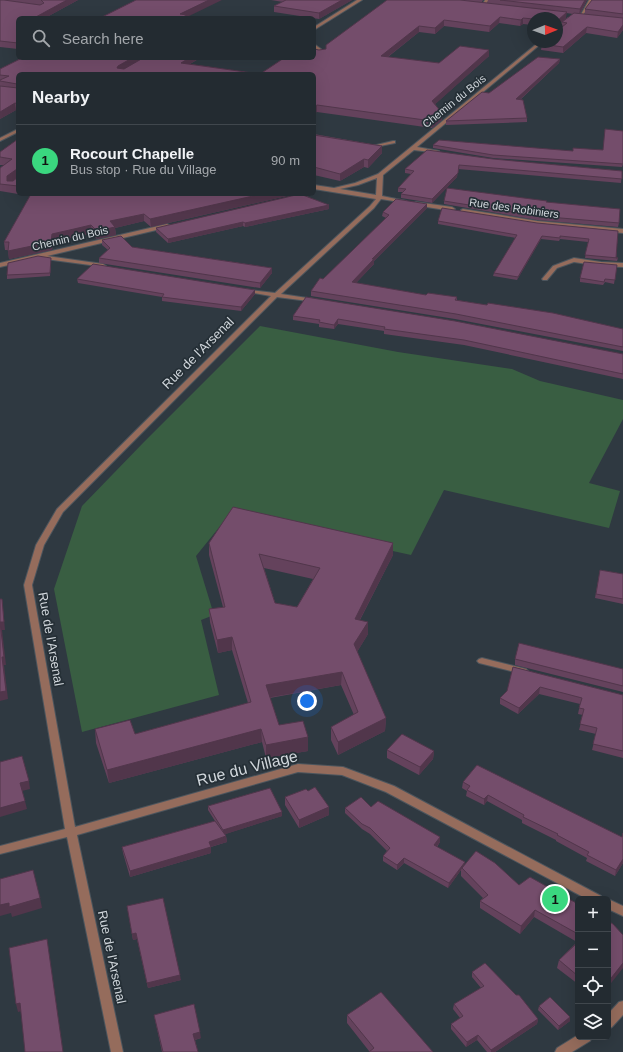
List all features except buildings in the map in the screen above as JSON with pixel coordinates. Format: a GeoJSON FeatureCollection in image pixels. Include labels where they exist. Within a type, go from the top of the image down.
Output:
{"type":"FeatureCollection","features":[{"type":"Feature","properties":{"kind":"street"},"geometry":{"type":"LineString","coordinates":[[316,28],[360,0]]}},
{"type":"Feature","properties":{"kind":"street"},"geometry":{"type":"LineString","coordinates":[[482,6],[487,0]]}},
{"type":"Feature","properties":{"kind":"street"},"geometry":{"type":"LineString","coordinates":[[580,17],[591,0]]}},
{"type":"Feature","properties":{"kind":"street"},"geometry":{"type":"LineString","coordinates":[[563,24],[573,16]]}},
{"type":"Feature","properties":{"kind":"street"},"geometry":{"type":"LineString","coordinates":[[316,47],[324,53],[316,51]]}},
{"type":"Feature","properties":{"kind":"street","name":"Chemin du Bois"},"geometry":{"type":"LineString","coordinates":[[316,193],[356,184],[380,175],[534,48]]}},
{"type":"Feature","properties":{"kind":"street"},"geometry":{"type":"LineString","coordinates":[[0,140],[16,131]]}},
{"type":"Feature","properties":{"kind":"street"},"geometry":{"type":"LineString","coordinates":[[364,146],[371,147],[393,142]]}},
{"type":"Feature","properties":{"kind":"street"},"geometry":{"type":"LineString","coordinates":[[412,148],[442,152]]}},
{"type":"Feature","properties":{"kind":"street"},"geometry":{"type":"LineString","coordinates":[[379,198],[380,175]]}},
{"type":"Feature","properties":{"kind":"street"},"geometry":{"type":"LineString","coordinates":[[316,187],[332,189]]}},
{"type":"Feature","properties":{"kind":"street","name":"Chemin du Bois"},"geometry":{"type":"LineString","coordinates":[[332,189],[379,198]]}},
{"type":"Feature","properties":{"kind":"street"},"geometry":{"type":"LineString","coordinates":[[285,199],[299,196]]}},
{"type":"Feature","properties":{"kind":"street","name":"Rue des Robiniers"},"geometry":{"type":"LineString","coordinates":[[379,198],[536,223],[623,231]]}},
{"type":"Feature","properties":{"kind":"street","name":"Rue de l'Arsenal"},"geometry":{"type":"LineString","coordinates":[[117,1052],[71,832],[28,585],[40,545],[60,512],[276,295],[301,274],[379,198]]}},
{"type":"Feature","properties":{"kind":"street","name":"Chemin du Bois"},"geometry":{"type":"LineString","coordinates":[[0,265],[176,224]]}},
{"type":"Feature","properties":{"kind":"street"},"geometry":{"type":"LineString","coordinates":[[36,256],[106,267]]}},
{"type":"Feature","properties":{"kind":"street"},"geometry":{"type":"LineString","coordinates":[[545,279],[555,267],[574,260],[601,264],[623,265]]}},
{"type":"Feature","properties":{"kind":"street"},"geometry":{"type":"LineString","coordinates":[[238,289],[323,302]]}},
{"type":"Feature","properties":{"kind":"street"},"geometry":{"type":"LineString","coordinates":[[482,661],[535,674]]}},
{"type":"Feature","properties":{"kind":"street","name":"Rue du Village"},"geometry":{"type":"LineString","coordinates":[[0,850],[71,832],[298,768],[343,772],[390,789],[591,896]]}},
{"type":"Feature","properties":{"kind":"street"},"geometry":{"type":"LineString","coordinates":[[611,905],[623,911]]}},
{"type":"Feature","properties":{"kind":"street"},"geometry":{"type":"LineString","coordinates":[[611,1019],[623,1006]]}},
{"type":"Feature","properties":{"kind":"street"},"geometry":{"type":"LineString","coordinates":[[561,1052],[581,1040]]}},
{"type":"Feature","properties":{"kind":"green space"},"geometry":{"type":"Polygon","coordinates":[[[260,326],[398,352],[512,369],[540,381],[623,400],[623,419],[589,483],[620,491],[609,528],[444,490],[411,555],[229,515],[196,556],[214,615],[201,620],[219,695],[82,732],[54,589],[82,506],[260,326]]]}},
{"type":"Feature","properties":{"kind":"place","name":"Rocourt Chapelle"},"geometry":{"type":"Point","coordinates":[555,899]}}]}
